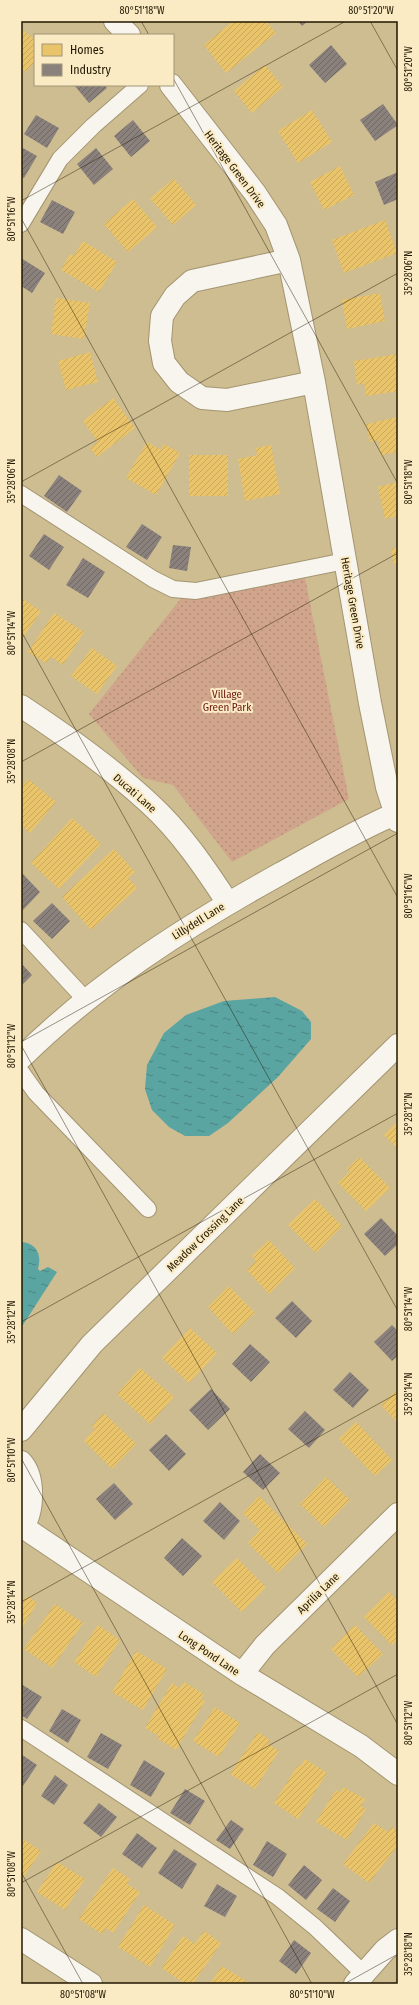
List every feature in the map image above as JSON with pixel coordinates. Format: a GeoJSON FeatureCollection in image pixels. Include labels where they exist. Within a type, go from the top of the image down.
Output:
{"type":"FeatureCollection","features":[{"type":"Feature","properties":{"kind":"street"},"geometry":{"type":"LineString","coordinates":[[115,21],[128,34]]}},
{"type":"Feature","properties":{"kind":"street","name":"Heritage Green Drive"},"geometry":{"type":"LineString","coordinates":[[172,86],[255,193],[276,226],[289,260],[314,382],[385,779],[396,817]]}},
{"type":"Feature","properties":{"kind":"street"},"geometry":{"type":"LineString","coordinates":[[289,260],[192,281],[175,296],[162,316],[160,341],[164,363],[179,382],[202,398],[227,400],[314,382]]}},
{"type":"Feature","properties":{"kind":"street","name":"Ducati Lane"},"geometry":{"type":"LineString","coordinates":[[21,706],[50,725],[150,804],[183,840],[228,902]]}},
{"type":"Feature","properties":{"kind":"street","name":"Lillydell Lane"},"geometry":{"type":"LineString","coordinates":[[21,1058],[85,1000],[151,951],[228,902],[367,826],[396,817]]}},
{"type":"Feature","properties":{"kind":"street","name":"Meadow Crossing Lane"},"geometry":{"type":"LineString","coordinates":[[21,1430],[92,1344],[398,1045]]}},
{"type":"Feature","properties":{"kind":"street"},"geometry":{"type":"LineString","coordinates":[[21,1462],[32,1489],[29,1513],[22,1528]]}},
{"type":"Feature","properties":{"kind":"street","name":"Aprilia Lane"},"geometry":{"type":"LineString","coordinates":[[242,1674],[265,1644],[398,1514]]}},
{"type":"Feature","properties":{"kind":"street","name":"Long Pond Lane"},"geometry":{"type":"LineString","coordinates":[[22,1528],[242,1674],[361,1746],[397,1770]]}},
{"type":"Feature","properties":{"kind":"street"},"geometry":{"type":"LineString","coordinates":[[21,1939],[91,1984]]}},
{"type":"Feature","properties":{"kind":"street"},"geometry":{"type":"LineString","coordinates":[[359,1978],[385,1950],[398,1940]]}},
{"type":"Feature","properties":{"kind":"lane"},"geometry":{"type":"LineString","coordinates":[[21,224],[60,159],[93,126],[139,86]]}},
{"type":"Feature","properties":{"kind":"lane"},"geometry":{"type":"LineString","coordinates":[[21,494],[153,579],[173,589],[196,591],[345,561]]}},
{"type":"Feature","properties":{"kind":"lane"},"geometry":{"type":"LineString","coordinates":[[21,930],[85,1000]]}},
{"type":"Feature","properties":{"kind":"lane"},"geometry":{"type":"LineString","coordinates":[[21,1072],[36,1093],[148,1209]]}},
{"type":"Feature","properties":{"kind":"lane"},"geometry":{"type":"LineString","coordinates":[[21,1728],[278,1897],[315,1927],[359,1978]]}},
{"type":"Feature","properties":{"kind":"green space","name":"Village Green Park"},"geometry":{"type":"Polygon","coordinates":[[[305,578],[349,799],[232,862],[173,785],[143,778],[89,714],[182,597],[305,578]]]}},
{"type":"Feature","properties":{"kind":"water"},"geometry":{"type":"Polygon","coordinates":[[[275,997],[302,1011],[311,1022],[311,1039],[278,1077],[228,1123],[209,1136],[185,1136],[169,1127],[152,1110],[145,1089],[147,1065],[164,1033],[186,1015],[224,1001],[275,997]]]}},
{"type":"Feature","properties":{"kind":"water"},"geometry":{"type":"Polygon","coordinates":[[[21,1242],[31,1245],[37,1251],[39,1255],[38,1269],[40,1271],[48,1267],[57,1272],[21,1328],[21,1242]]]}},
{"type":"Feature","properties":{"kind":"building: Homes"},"geometry":{"type":"Polygon","coordinates":[[[233,21],[266,21],[276,33],[226,73],[204,45],[233,21]]]}},
{"type":"Feature","properties":{"kind":"building: Homes"},"geometry":{"type":"Polygon","coordinates":[[[21,28],[34,39],[34,62],[26,72],[21,67],[21,28]]]}},
{"type":"Feature","properties":{"kind":"building: Homes"},"geometry":{"type":"Polygon","coordinates":[[[265,65],[283,87],[252,113],[234,91],[265,65]]]}},
{"type":"Feature","properties":{"kind":"building: Homes"},"geometry":{"type":"Polygon","coordinates":[[[312,110],[332,142],[298,163],[278,131],[312,110]]]}},
{"type":"Feature","properties":{"kind":"building: Homes"},"geometry":{"type":"Polygon","coordinates":[[[340,166],[354,195],[324,210],[310,182],[340,166]]]}},
{"type":"Feature","properties":{"kind":"building: Homes"},"geometry":{"type":"Polygon","coordinates":[[[174,179],[196,205],[173,225],[150,198],[174,179]]]}},
{"type":"Feature","properties":{"kind":"building: Homes"},"geometry":{"type":"Polygon","coordinates":[[[133,199],[157,227],[128,252],[104,224],[133,199]]]}},
{"type":"Feature","properties":{"kind":"building: Homes"},"geometry":{"type":"Polygon","coordinates":[[[385,220],[397,253],[344,273],[332,240],[385,220]]]}},
{"type":"Feature","properties":{"kind":"building: Homes"},"geometry":{"type":"Polygon","coordinates":[[[83,241],[117,262],[99,292],[61,270],[70,254],[74,256],[83,241]]]}},
{"type":"Feature","properties":{"kind":"building: Homes"},"geometry":{"type":"Polygon","coordinates":[[[380,293],[385,321],[347,329],[342,300],[380,293]]]}},
{"type":"Feature","properties":{"kind":"building: Homes"},"geometry":{"type":"Polygon","coordinates":[[[56,298],[90,303],[84,339],[51,334],[56,298]]]}},
{"type":"Feature","properties":{"kind":"building: Homes"},"geometry":{"type":"Polygon","coordinates":[[[90,352],[98,382],[66,390],[58,361],[90,352]]]}},
{"type":"Feature","properties":{"kind":"building: Homes"},"geometry":{"type":"Polygon","coordinates":[[[398,354],[398,391],[366,396],[364,383],[357,385],[354,361],[398,354]]]}},
{"type":"Feature","properties":{"kind":"building: Homes"},"geometry":{"type":"Polygon","coordinates":[[[113,398],[135,428],[97,457],[90,448],[98,442],[83,421],[113,398]]]}},
{"type":"Feature","properties":{"kind":"building: Homes"},"geometry":{"type":"Polygon","coordinates":[[[398,417],[398,452],[381,455],[378,440],[370,442],[366,424],[398,417]]]}},
{"type":"Feature","properties":{"kind":"building: Homes"},"geometry":{"type":"Polygon","coordinates":[[[147,442],[161,450],[164,444],[180,453],[156,495],[126,478],[147,442]]]}},
{"type":"Feature","properties":{"kind":"building: Homes"},"geometry":{"type":"Polygon","coordinates":[[[271,445],[280,494],[245,501],[238,459],[257,455],[256,448],[271,445]]]}},
{"type":"Feature","properties":{"kind":"building: Homes"},"geometry":{"type":"Polygon","coordinates":[[[189,455],[228,455],[228,496],[189,496],[189,455]]]}},
{"type":"Feature","properties":{"kind":"building: Homes"},"geometry":{"type":"Polygon","coordinates":[[[398,482],[398,516],[385,519],[378,487],[398,482]]]}},
{"type":"Feature","properties":{"kind":"building: Homes"},"geometry":{"type":"Polygon","coordinates":[[[398,548],[398,563],[394,564],[391,549],[398,548]]]}},
{"type":"Feature","properties":{"kind":"building: Homes"},"geometry":{"type":"Polygon","coordinates":[[[21,598],[41,611],[21,641],[21,598]]]}},
{"type":"Feature","properties":{"kind":"building: Homes"},"geometry":{"type":"Polygon","coordinates":[[[54,613],[84,632],[63,665],[51,657],[46,663],[28,652],[54,613]]]}},
{"type":"Feature","properties":{"kind":"building: Homes"},"geometry":{"type":"Polygon","coordinates":[[[92,648],[117,666],[97,694],[71,676],[92,648]]]}},
{"type":"Feature","properties":{"kind":"building: Homes"},"geometry":{"type":"Polygon","coordinates":[[[28,779],[56,802],[30,833],[21,825],[21,788],[28,779]]]}},
{"type":"Feature","properties":{"kind":"building: Homes"},"geometry":{"type":"Polygon","coordinates":[[[72,818],[101,844],[59,889],[31,863],[72,818]]]}},
{"type":"Feature","properties":{"kind":"building: Homes"},"geometry":{"type":"Polygon","coordinates":[[[114,849],[135,872],[128,878],[137,888],[91,930],[62,897],[114,849]]]}},
{"type":"Feature","properties":{"kind":"building: Homes"},"geometry":{"type":"Polygon","coordinates":[[[398,1121],[398,1149],[384,1135],[398,1121]]]}},
{"type":"Feature","properties":{"kind":"building: Homes"},"geometry":{"type":"Polygon","coordinates":[[[359,1157],[390,1188],[366,1211],[338,1183],[350,1171],[347,1169],[359,1157]]]}},
{"type":"Feature","properties":{"kind":"building: Homes"},"geometry":{"type":"Polygon","coordinates":[[[315,1199],[342,1226],[316,1253],[288,1225],[315,1199]]]}},
{"type":"Feature","properties":{"kind":"building: Homes"},"geometry":{"type":"Polygon","coordinates":[[[269,1240],[295,1268],[269,1294],[247,1270],[256,1261],[252,1256],[269,1240]]]}},
{"type":"Feature","properties":{"kind":"building: Homes"},"geometry":{"type":"Polygon","coordinates":[[[229,1286],[255,1313],[233,1334],[208,1307],[229,1286]]]}},
{"type":"Feature","properties":{"kind":"building: Homes"},"geometry":{"type":"Polygon","coordinates":[[[190,1328],[217,1353],[189,1383],[162,1358],[190,1328]]]}},
{"type":"Feature","properties":{"kind":"building: Homes"},"geometry":{"type":"Polygon","coordinates":[[[140,1368],[174,1397],[150,1424],[117,1394],[140,1368]]]}},
{"type":"Feature","properties":{"kind":"building: Homes"},"geometry":{"type":"Polygon","coordinates":[[[398,1389],[398,1423],[381,1405],[398,1389]]]}},
{"type":"Feature","properties":{"kind":"building: Homes"},"geometry":{"type":"Polygon","coordinates":[[[104,1413],[136,1444],[112,1469],[84,1441],[95,1429],[92,1426],[104,1413]]]}},
{"type":"Feature","properties":{"kind":"building: Homes"},"geometry":{"type":"Polygon","coordinates":[[[356,1422],[392,1460],[375,1476],[339,1439],[356,1422]]]}},
{"type":"Feature","properties":{"kind":"building: Homes"},"geometry":{"type":"Polygon","coordinates":[[[326,1477],[350,1500],[324,1527],[300,1504],[326,1477]]]}},
{"type":"Feature","properties":{"kind":"building: Homes"},"geometry":{"type":"Polygon","coordinates":[[[259,1496],[307,1544],[278,1573],[248,1543],[260,1530],[243,1513],[259,1496]]]}},
{"type":"Feature","properties":{"kind":"building: Homes"},"geometry":{"type":"Polygon","coordinates":[[[237,1558],[266,1587],[242,1612],[212,1582],[237,1558]]]}},
{"type":"Feature","properties":{"kind":"building: Homes"},"geometry":{"type":"Polygon","coordinates":[[[389,1592],[398,1601],[398,1639],[392,1645],[364,1617],[389,1592]]]}},
{"type":"Feature","properties":{"kind":"building: Homes"},"geometry":{"type":"Polygon","coordinates":[[[27,1596],[37,1603],[21,1630],[21,1606],[27,1596]]]}},
{"type":"Feature","properties":{"kind":"building: Homes"},"geometry":{"type":"Polygon","coordinates":[[[55,1604],[83,1623],[52,1668],[24,1649],[55,1604]]]}},
{"type":"Feature","properties":{"kind":"building: Homes"},"geometry":{"type":"Polygon","coordinates":[[[98,1625],[120,1640],[96,1677],[74,1662],[98,1625]]]}},
{"type":"Feature","properties":{"kind":"building: Homes"},"geometry":{"type":"Polygon","coordinates":[[[355,1625],[383,1654],[358,1677],[331,1649],[355,1625]]]}},
{"type":"Feature","properties":{"kind":"building: Homes"},"geometry":{"type":"Polygon","coordinates":[[[136,1651],[167,1669],[143,1710],[112,1692],[136,1651]]]}},
{"type":"Feature","properties":{"kind":"building: Homes"},"geometry":{"type":"Polygon","coordinates":[[[184,1682],[204,1694],[201,1699],[205,1701],[176,1750],[157,1738],[159,1736],[145,1728],[172,1683],[180,1688],[184,1682]]]}},
{"type":"Feature","properties":{"kind":"building: Homes"},"geometry":{"type":"Polygon","coordinates":[[[215,1707],[240,1723],[219,1757],[193,1741],[215,1707]]]}},
{"type":"Feature","properties":{"kind":"building: Homes"},"geometry":{"type":"Polygon","coordinates":[[[258,1732],[270,1740],[268,1744],[279,1751],[255,1789],[230,1774],[258,1732]]]}},
{"type":"Feature","properties":{"kind":"building: Homes"},"geometry":{"type":"Polygon","coordinates":[[[305,1759],[327,1773],[298,1819],[274,1803],[298,1765],[301,1766],[305,1759]]]}},
{"type":"Feature","properties":{"kind":"building: Homes"},"geometry":{"type":"Polygon","coordinates":[[[343,1787],[365,1799],[361,1806],[366,1809],[347,1840],[316,1822],[336,1790],[340,1793],[343,1787]]]}},
{"type":"Feature","properties":{"kind":"building: Homes"},"geometry":{"type":"Polygon","coordinates":[[[374,1823],[388,1832],[392,1827],[398,1832],[398,1845],[369,1883],[343,1864],[374,1823]]]}},
{"type":"Feature","properties":{"kind":"building: Homes"},"geometry":{"type":"Polygon","coordinates":[[[21,1838],[41,1851],[21,1881],[21,1838]]]}},
{"type":"Feature","properties":{"kind":"building: Homes"},"geometry":{"type":"Polygon","coordinates":[[[57,1862],[85,1879],[65,1910],[37,1892],[57,1862]]]}},
{"type":"Feature","properties":{"kind":"building: Homes"},"geometry":{"type":"Polygon","coordinates":[[[113,1868],[130,1879],[127,1884],[140,1892],[113,1933],[106,1928],[102,1934],[79,1919],[113,1868]]]}},
{"type":"Feature","properties":{"kind":"building: Homes"},"geometry":{"type":"Polygon","coordinates":[[[144,1905],[175,1925],[150,1967],[118,1947],[144,1905]]]}},
{"type":"Feature","properties":{"kind":"building: Homes"},"geometry":{"type":"Polygon","coordinates":[[[204,1931],[221,1943],[193,1984],[185,1984],[162,1968],[183,1936],[195,1944],[204,1931]]]}},
{"type":"Feature","properties":{"kind":"building: Homes"},"geometry":{"type":"Polygon","coordinates":[[[222,1966],[251,1984],[210,1984],[222,1966]]]}},
{"type":"Feature","properties":{"kind":"building: Industry"},"geometry":{"type":"Polygon","coordinates":[[[298,21],[308,21],[302,26],[298,21]]]}},
{"type":"Feature","properties":{"kind":"building: Industry"},"geometry":{"type":"Polygon","coordinates":[[[331,45],[347,64],[325,83],[309,65],[331,45]]]}},
{"type":"Feature","properties":{"kind":"building: Industry"},"geometry":{"type":"Polygon","coordinates":[[[75,86],[106,86],[107,88],[89,103],[75,86]]]}},
{"type":"Feature","properties":{"kind":"building: Industry"},"geometry":{"type":"Polygon","coordinates":[[[383,104],[398,125],[375,141],[360,120],[383,104]]]}},
{"type":"Feature","properties":{"kind":"building: Industry"},"geometry":{"type":"Polygon","coordinates":[[[36,115],[59,128],[47,148],[24,134],[36,115]]]}},
{"type":"Feature","properties":{"kind":"building: Industry"},"geometry":{"type":"Polygon","coordinates":[[[133,120],[150,141],[131,157],[114,136],[133,120]]]}},
{"type":"Feature","properties":{"kind":"building: Industry"},"geometry":{"type":"Polygon","coordinates":[[[21,147],[37,156],[24,178],[21,177],[21,147]]]}},
{"type":"Feature","properties":{"kind":"building: Industry"},"geometry":{"type":"Polygon","coordinates":[[[96,148],[113,169],[94,185],[77,164],[96,148]]]}},
{"type":"Feature","properties":{"kind":"building: Industry"},"geometry":{"type":"Polygon","coordinates":[[[398,172],[398,199],[384,205],[375,182],[398,172]]]}},
{"type":"Feature","properties":{"kind":"building: Industry"},"geometry":{"type":"Polygon","coordinates":[[[52,200],[75,212],[63,234],[40,222],[52,200]]]}},
{"type":"Feature","properties":{"kind":"building: Industry"},"geometry":{"type":"Polygon","coordinates":[[[21,258],[45,273],[32,293],[21,286],[21,258]]]}},
{"type":"Feature","properties":{"kind":"building: Industry"},"geometry":{"type":"Polygon","coordinates":[[[59,475],[82,491],[67,512],[44,496],[59,475]]]}},
{"type":"Feature","properties":{"kind":"building: Industry"},"geometry":{"type":"Polygon","coordinates":[[[142,524],[162,537],[147,560],[126,547],[142,524]]]}},
{"type":"Feature","properties":{"kind":"building: Industry"},"geometry":{"type":"Polygon","coordinates":[[[44,534],[64,547],[49,570],[29,556],[44,534]]]}},
{"type":"Feature","properties":{"kind":"building: Industry"},"geometry":{"type":"Polygon","coordinates":[[[173,545],[191,547],[187,571],[169,568],[173,545]]]}},
{"type":"Feature","properties":{"kind":"building: Industry"},"geometry":{"type":"Polygon","coordinates":[[[83,558],[105,572],[88,598],[66,585],[83,558]]]}},
{"type":"Feature","properties":{"kind":"building: Industry"},"geometry":{"type":"Polygon","coordinates":[[[22,873],[40,892],[23,910],[21,908],[22,873]]]}},
{"type":"Feature","properties":{"kind":"building: Industry"},"geometry":{"type":"Polygon","coordinates":[[[52,903],[70,921],[52,939],[33,921],[52,903]]]}},
{"type":"Feature","properties":{"kind":"building: Industry"},"geometry":{"type":"Polygon","coordinates":[[[21,963],[32,975],[21,986],[21,963]]]}},
{"type":"Feature","properties":{"kind":"building: Industry"},"geometry":{"type":"Polygon","coordinates":[[[381,1218],[398,1236],[398,1244],[385,1256],[364,1234],[381,1218]]]}},
{"type":"Feature","properties":{"kind":"building: Industry"},"geometry":{"type":"Polygon","coordinates":[[[292,1301],[312,1321],[296,1338],[275,1318],[292,1301]]]}},
{"type":"Feature","properties":{"kind":"building: Industry"},"geometry":{"type":"Polygon","coordinates":[[[392,1325],[398,1331],[398,1356],[392,1361],[374,1342],[392,1325]]]}},
{"type":"Feature","properties":{"kind":"building: Industry"},"geometry":{"type":"Polygon","coordinates":[[[250,1344],[270,1362],[251,1382],[232,1364],[250,1344]]]}},
{"type":"Feature","properties":{"kind":"building: Industry"},"geometry":{"type":"Polygon","coordinates":[[[350,1372],[369,1390],[353,1408],[333,1390],[350,1372]]]}},
{"type":"Feature","properties":{"kind":"building: Industry"},"geometry":{"type":"Polygon","coordinates":[[[211,1389],[230,1409],[208,1430],[189,1410],[211,1389]]]}},
{"type":"Feature","properties":{"kind":"building: Industry"},"geometry":{"type":"Polygon","coordinates":[[[305,1411],[325,1430],[309,1448],[288,1429],[305,1411]]]}},
{"type":"Feature","properties":{"kind":"building: Industry"},"geometry":{"type":"Polygon","coordinates":[[[166,1434],[186,1454],[169,1471],[149,1450],[166,1434]]]}},
{"type":"Feature","properties":{"kind":"building: Industry"},"geometry":{"type":"Polygon","coordinates":[[[260,1454],[280,1473],[263,1490],[243,1472],[260,1454]]]}},
{"type":"Feature","properties":{"kind":"building: Industry"},"geometry":{"type":"Polygon","coordinates":[[[114,1483],[133,1504],[115,1520],[96,1499],[114,1483]]]}},
{"type":"Feature","properties":{"kind":"building: Industry"},"geometry":{"type":"Polygon","coordinates":[[[220,1502],[240,1521],[224,1540],[203,1521],[220,1502]]]}},
{"type":"Feature","properties":{"kind":"building: Industry"},"geometry":{"type":"Polygon","coordinates":[[[182,1538],[202,1556],[183,1576],[164,1558],[182,1538]]]}},
{"type":"Feature","properties":{"kind":"building: Industry"},"geometry":{"type":"Polygon","coordinates":[[[21,1684],[42,1697],[27,1719],[21,1715],[21,1684]]]}},
{"type":"Feature","properties":{"kind":"building: Industry"},"geometry":{"type":"Polygon","coordinates":[[[62,1709],[81,1720],[68,1743],[49,1731],[62,1709]]]}},
{"type":"Feature","properties":{"kind":"building: Industry"},"geometry":{"type":"Polygon","coordinates":[[[101,1733],[122,1745],[108,1769],[87,1757],[101,1733]]]}},
{"type":"Feature","properties":{"kind":"building: Industry"},"geometry":{"type":"Polygon","coordinates":[[[21,1754],[37,1765],[23,1786],[21,1785],[21,1754]]]}},
{"type":"Feature","properties":{"kind":"building: Industry"},"geometry":{"type":"Polygon","coordinates":[[[144,1760],[165,1773],[151,1797],[130,1785],[144,1760]]]}},
{"type":"Feature","properties":{"kind":"building: Industry"},"geometry":{"type":"Polygon","coordinates":[[[55,1775],[68,1785],[54,1805],[41,1796],[55,1775]]]}},
{"type":"Feature","properties":{"kind":"building: Industry"},"geometry":{"type":"Polygon","coordinates":[[[185,1789],[205,1801],[190,1825],[170,1813],[185,1789]]]}},
{"type":"Feature","properties":{"kind":"building: Industry"},"geometry":{"type":"Polygon","coordinates":[[[99,1803],[117,1817],[101,1837],[83,1823],[99,1803]]]}},
{"type":"Feature","properties":{"kind":"building: Industry"},"geometry":{"type":"Polygon","coordinates":[[[231,1820],[244,1829],[230,1849],[216,1840],[231,1820]]]}},
{"type":"Feature","properties":{"kind":"building: Industry"},"geometry":{"type":"Polygon","coordinates":[[[137,1833],[157,1848],[142,1868],[122,1854],[137,1833]]]}},
{"type":"Feature","properties":{"kind":"building: Industry"},"geometry":{"type":"Polygon","coordinates":[[[267,1841],[287,1854],[273,1877],[253,1865],[267,1841]]]}},
{"type":"Feature","properties":{"kind":"building: Industry"},"geometry":{"type":"Polygon","coordinates":[[[174,1849],[197,1864],[182,1889],[158,1873],[174,1849]]]}},
{"type":"Feature","properties":{"kind":"building: Industry"},"geometry":{"type":"Polygon","coordinates":[[[304,1865],[322,1880],[306,1900],[288,1885],[304,1865]]]}},
{"type":"Feature","properties":{"kind":"building: Industry"},"geometry":{"type":"Polygon","coordinates":[[[217,1884],[237,1896],[225,1917],[204,1906],[217,1884]]]}},
{"type":"Feature","properties":{"kind":"building: Industry"},"geometry":{"type":"Polygon","coordinates":[[[333,1888],[350,1901],[335,1922],[317,1909],[333,1888]]]}},
{"type":"Feature","properties":{"kind":"building: Industry"},"geometry":{"type":"Polygon","coordinates":[[[294,1940],[311,1953],[296,1974],[279,1961],[294,1940]]]}}]}
